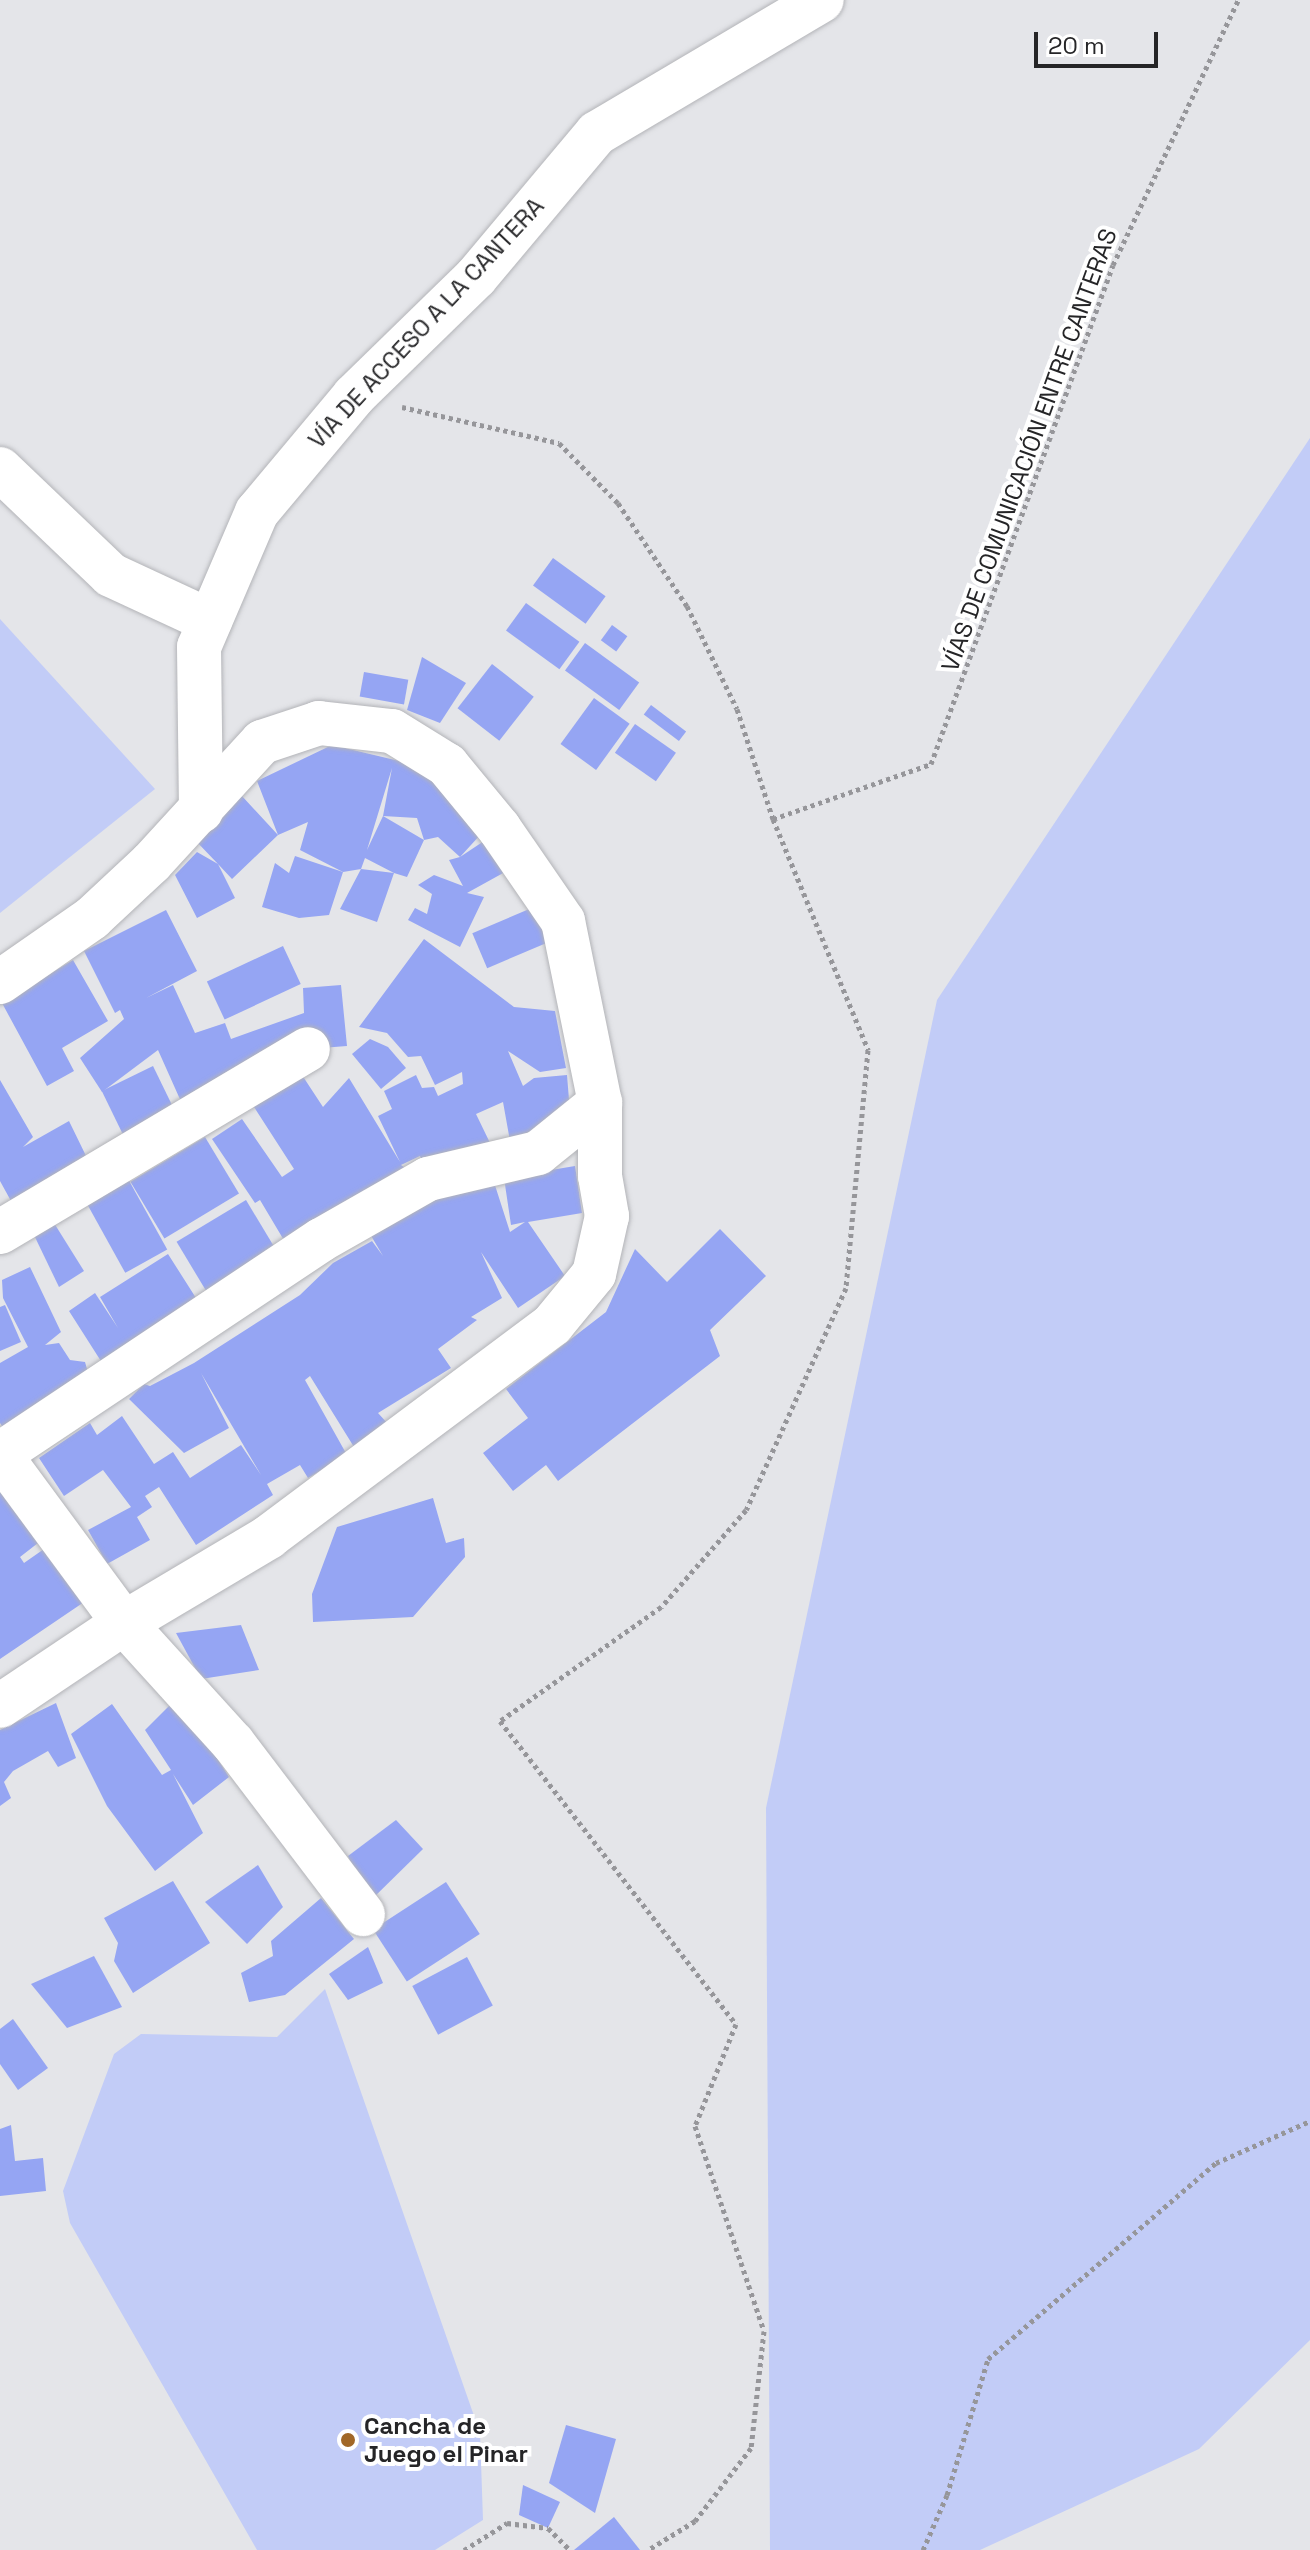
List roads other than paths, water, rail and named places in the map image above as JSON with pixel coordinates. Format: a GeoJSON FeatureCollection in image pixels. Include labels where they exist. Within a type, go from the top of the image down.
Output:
{"type":"FeatureCollection","features":[{"type":"Feature","properties":{"kind":"street","name":"VÍA DE ACCESO A LA CANTERA"},"geometry":{"type":"LineString","coordinates":[[201,811],[199,647],[257,512],[354,396],[476,277],[597,133],[822,0]]}},
{"type":"Feature","properties":{"kind":"street"},"geometry":{"type":"LineString","coordinates":[[0,469],[111,575],[210,621]]}},
{"type":"Feature","properties":{"kind":"street"},"geometry":{"type":"LineString","coordinates":[[0,982],[92,918],[201,811],[262,742],[319,723],[392,731],[447,765],[499,828],[563,921],[600,1103],[600,1176],[607,1216],[594,1274],[552,1325],[269,1537],[124,1623],[0,1706]]}},
{"type":"Feature","properties":{"kind":"street"},"geometry":{"type":"LineString","coordinates":[[0,1232],[308,1049]]}},
{"type":"Feature","properties":{"kind":"street"},"geometry":{"type":"LineString","coordinates":[[363,1914],[233,1743],[124,1623],[0,1454],[321,1240],[428,1179],[538,1153],[600,1103]]}},
{"type":"Feature","properties":{"kind":"place","name":"Cancha de Juego el Pinar"},"geometry":{"type":"Point","coordinates":[348,2440]}}]}
